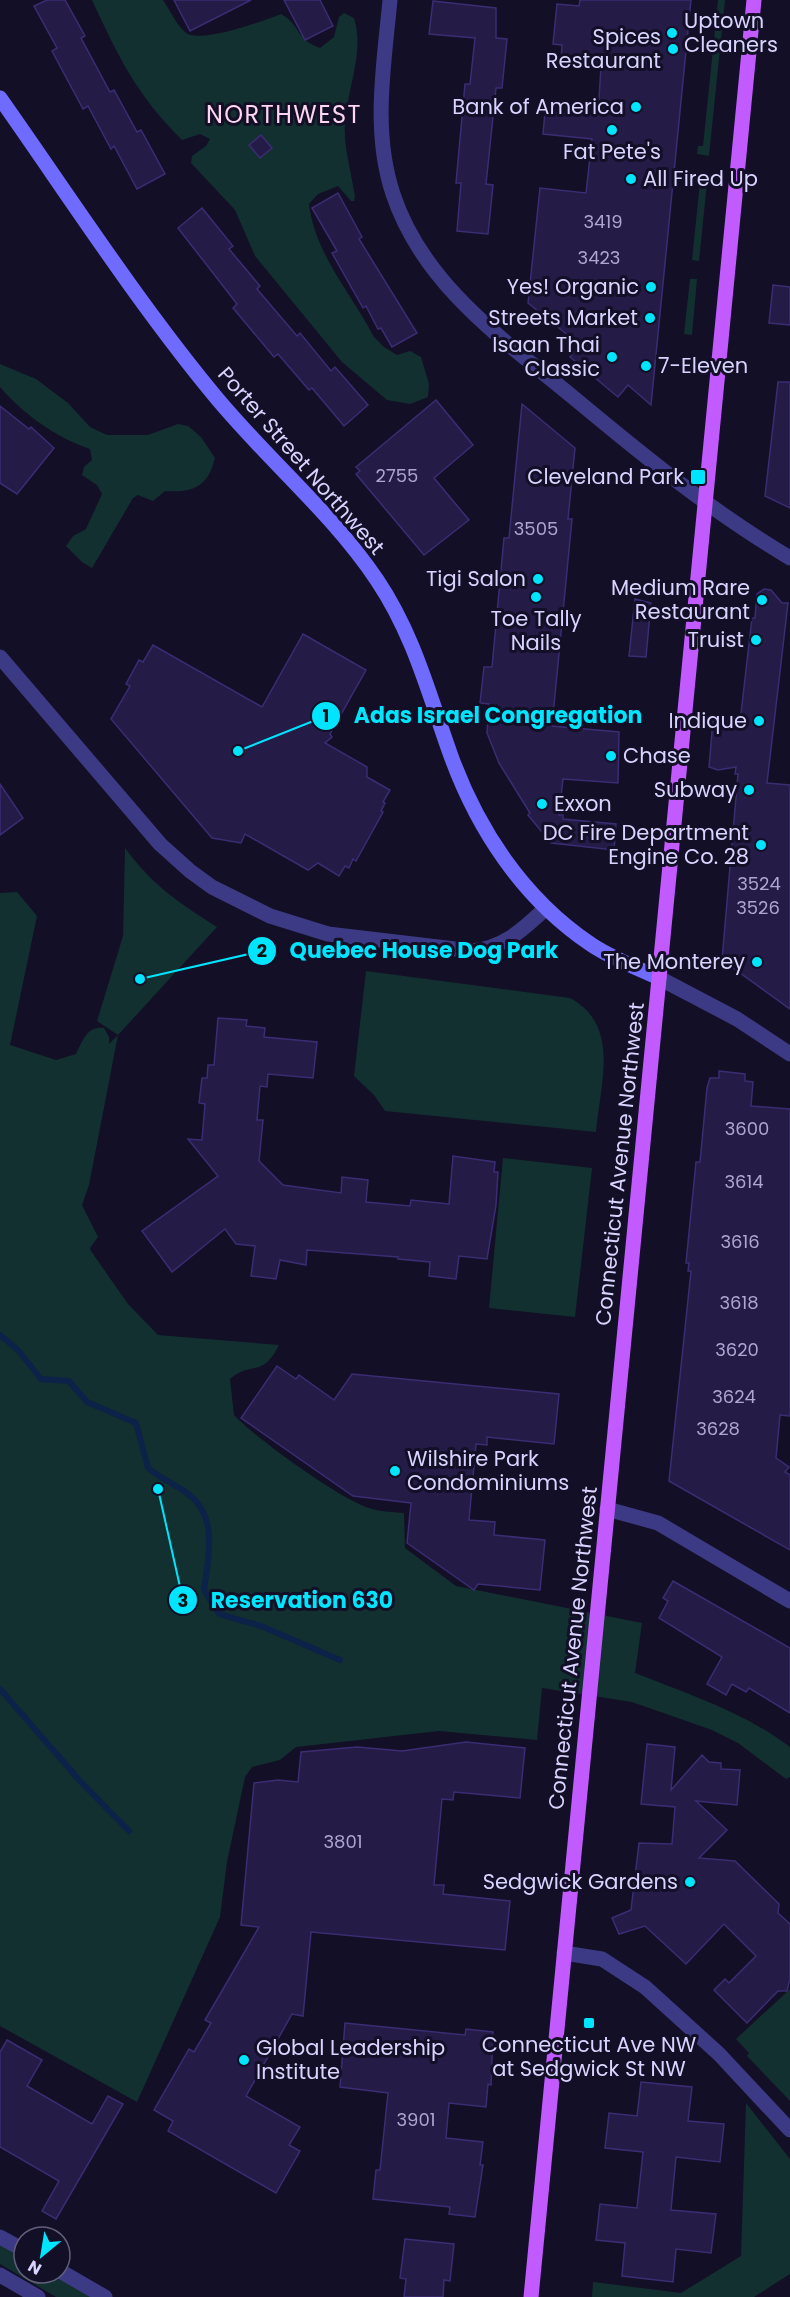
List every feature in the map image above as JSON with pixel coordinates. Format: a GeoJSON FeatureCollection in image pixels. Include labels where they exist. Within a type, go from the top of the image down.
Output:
{"type":"FeatureCollection","features":[{"type":"Feature","properties":{"kind":"main road","name":"Connecticut Avenue Northwest"},"geometry":{"type":"LineString","coordinates":[[531,2297],[754,0]]}},
{"type":"Feature","properties":{"kind":"main road","name":"Porter Street Northwest"},"geometry":{"type":"LineString","coordinates":[[0,98],[155,320],[192,368],[264,452],[326,515],[378,581],[408,633],[451,756],[480,819],[498,851],[545,909],[591,945],[659,978]]}},
{"type":"Feature","properties":{"kind":"street"},"geometry":{"type":"LineString","coordinates":[[390,0],[381,101],[382,148],[401,216],[421,252],[443,283],[469,310],[705,504],[790,558]]}},
{"type":"Feature","properties":{"kind":"street"},"geometry":{"type":"LineString","coordinates":[[0,657],[160,844],[201,879],[248,906],[292,924],[327,934],[472,951],[485,950],[508,941],[545,909]]}},
{"type":"Feature","properties":{"kind":"street","name":"Porter Street Northwest"},"geometry":{"type":"LineString","coordinates":[[659,978],[737,1019],[790,1054]]}},
{"type":"Feature","properties":{"kind":"street"},"geometry":{"type":"LineString","coordinates":[[607,1509],[658,1523],[790,1601]]}},
{"type":"Feature","properties":{"kind":"street"},"geometry":{"type":"LineString","coordinates":[[564,1953],[602,1959],[645,1987],[735,2069],[790,2130]]}},
{"type":"Feature","properties":{"kind":"street"},"geometry":{"type":"LineString","coordinates":[[0,2275],[38,2297]]}},
{"type":"Feature","properties":{"kind":"street"},"geometry":{"type":"LineString","coordinates":[[72,2278],[105,2297]]}},
{"type":"Feature","properties":{"kind":"green space"},"geometry":{"type":"Polygon","coordinates":[[[92,0],[163,0],[185,32],[203,36],[232,30],[281,14],[292,22],[306,40],[320,48],[334,37],[339,17],[344,13],[354,18],[358,44],[357,57],[346,110],[345,132],[355,197],[354,201],[351,201],[338,186],[318,194],[309,204],[318,240],[374,337],[397,355],[410,351],[421,357],[429,384],[428,397],[410,404],[387,400],[342,362],[255,256],[235,210],[191,163],[192,156],[206,146],[210,139],[200,134],[182,140],[152,107],[130,74],[92,0]]]}},
{"type":"Feature","properties":{"kind":"green space"},"geometry":{"type":"Polygon","coordinates":[[[718,0],[725,0],[709,156],[697,154],[698,146],[703,146],[718,0]]]}},
{"type":"Feature","properties":{"kind":"green space"},"geometry":{"type":"Polygon","coordinates":[[[695,172],[708,173],[699,261],[692,260],[700,182],[694,182],[695,172]]]}},
{"type":"Feature","properties":{"kind":"green space"},"geometry":{"type":"Polygon","coordinates":[[[690,279],[697,279],[692,335],[684,334],[690,279]]]}},
{"type":"Feature","properties":{"kind":"green space"},"geometry":{"type":"Polygon","coordinates":[[[0,364],[36,379],[68,403],[90,427],[107,435],[148,435],[178,424],[188,426],[201,437],[215,458],[208,476],[198,486],[184,491],[165,491],[153,501],[138,495],[133,498],[92,568],[82,562],[66,546],[73,536],[86,529],[102,494],[97,485],[82,475],[84,467],[92,460],[90,449],[53,432],[19,407],[0,387],[0,364]]]}},
{"type":"Feature","properties":{"kind":"green space"},"geometry":{"type":"Polygon","coordinates":[[[125,848],[156,883],[217,927],[118,1035],[97,1021],[123,936],[125,848]]]}},
{"type":"Feature","properties":{"kind":"green space"},"geometry":{"type":"Polygon","coordinates":[[[17,892],[37,916],[10,1045],[56,1060],[76,1054],[86,1035],[93,1029],[104,1028],[109,1037],[109,1044],[118,1035],[89,1185],[82,1205],[98,1237],[90,1248],[91,1251],[128,1304],[158,1335],[279,1345],[262,1366],[245,1370],[230,1379],[234,1415],[279,1453],[342,1495],[372,1509],[404,1513],[405,1548],[456,1586],[642,1623],[635,1673],[735,1714],[790,1747],[790,1777],[786,1779],[738,1743],[712,1730],[632,1702],[542,1688],[537,1740],[439,1731],[296,1747],[280,1760],[252,1767],[245,1777],[227,1862],[220,1917],[137,2102],[0,2026],[0,893],[17,892]]]}},
{"type":"Feature","properties":{"kind":"green space"},"geometry":{"type":"Polygon","coordinates":[[[366,971],[570,998],[586,1010],[596,1024],[602,1040],[603,1076],[596,1132],[385,1111],[374,1095],[354,1076],[366,971]]]}},
{"type":"Feature","properties":{"kind":"green space"},"geometry":{"type":"Polygon","coordinates":[[[503,1158],[592,1168],[575,1317],[489,1308],[503,1158]]]}},
{"type":"Feature","properties":{"kind":"green space"},"geometry":{"type":"Polygon","coordinates":[[[790,1989],[790,2101],[747,2056],[749,2053],[736,2039],[790,1989]]]}},
{"type":"Feature","properties":{"kind":"green space"},"geometry":{"type":"Polygon","coordinates":[[[746,2103],[790,2159],[790,2274],[754,2297],[592,2297],[593,2282],[681,2293],[741,2256],[746,2103]]]}},
{"type":"Feature","properties":{"kind":"green space"},"geometry":{"type":"Polygon","coordinates":[[[0,2238],[12,2244],[12,2271],[0,2264],[0,2238]]]}},
{"type":"Feature","properties":{"kind":"green space"},"geometry":{"type":"Polygon","coordinates":[[[72,2280],[103,2297],[56,2297],[36,2285],[72,2285],[72,2280]]]}},
{"type":"Feature","properties":{"kind":"building"},"geometry":{"type":"Polygon","coordinates":[[[47,0],[65,0],[85,36],[81,38],[110,92],[114,90],[137,132],[141,130],[165,174],[137,189],[114,146],[111,149],[88,106],[83,109],[52,51],[57,48],[34,6],[47,0]]]}},
{"type":"Feature","properties":{"kind":"building"},"geometry":{"type":"Polygon","coordinates":[[[174,0],[251,0],[190,31],[174,0]]]}},
{"type":"Feature","properties":{"kind":"building"},"geometry":{"type":"Polygon","coordinates":[[[284,0],[320,0],[333,26],[305,40],[284,0]]]}},
{"type":"Feature","properties":{"kind":"building"},"geometry":{"type":"Polygon","coordinates":[[[580,0],[691,0],[651,405],[628,385],[618,397],[570,357],[580,345],[528,303],[540,188],[586,193],[592,139],[543,134],[545,112],[598,116],[601,66],[561,62],[562,45],[553,44],[557,4],[579,6],[580,0]]]}},
{"type":"Feature","properties":{"kind":"building"},"geometry":{"type":"Polygon","coordinates":[[[433,1],[496,8],[496,38],[507,39],[502,88],[496,88],[486,184],[493,185],[488,234],[457,231],[461,183],[456,183],[465,84],[470,84],[475,38],[429,34],[433,1]]]}},
{"type":"Feature","properties":{"kind":"building"},"geometry":{"type":"Polygon","coordinates":[[[261,135],[272,148],[260,158],[249,145],[261,135]]]}},
{"type":"Feature","properties":{"kind":"building"},"geometry":{"type":"Polygon","coordinates":[[[338,193],[362,237],[359,239],[417,333],[392,347],[381,328],[378,329],[366,306],[363,308],[332,253],[337,251],[312,208],[338,193]]]}},
{"type":"Feature","properties":{"kind":"building"},"geometry":{"type":"Polygon","coordinates":[[[202,208],[233,246],[229,249],[260,286],[257,289],[297,336],[300,333],[331,371],[335,367],[368,405],[344,426],[312,388],[309,390],[278,354],[274,357],[233,308],[237,304],[178,228],[202,208]]]}},
{"type":"Feature","properties":{"kind":"building"},"geometry":{"type":"Polygon","coordinates":[[[773,285],[790,287],[790,325],[769,323],[773,285]]]}},
{"type":"Feature","properties":{"kind":"building"},"geometry":{"type":"Polygon","coordinates":[[[778,382],[790,382],[790,508],[765,496],[778,382]]]}},
{"type":"Feature","properties":{"kind":"building"},"geometry":{"type":"Polygon","coordinates":[[[436,400],[473,445],[434,478],[469,520],[424,555],[356,474],[360,471],[356,467],[436,400]]]}},
{"type":"Feature","properties":{"kind":"building"},"geometry":{"type":"Polygon","coordinates":[[[522,404],[575,448],[568,519],[572,519],[552,726],[619,732],[618,783],[563,779],[559,815],[563,815],[563,819],[616,824],[614,850],[551,843],[528,815],[530,813],[499,763],[487,733],[489,704],[480,703],[484,667],[492,667],[504,538],[509,538],[522,404]]]}},
{"type":"Feature","properties":{"kind":"building"},"geometry":{"type":"Polygon","coordinates":[[[0,406],[29,429],[31,427],[54,448],[17,494],[0,483],[0,406]]]}},
{"type":"Feature","properties":{"kind":"building"},"geometry":{"type":"Polygon","coordinates":[[[764,589],[771,590],[782,603],[788,603],[767,783],[790,785],[790,1009],[722,960],[738,774],[735,774],[736,767],[718,770],[709,767],[713,720],[740,722],[752,618],[755,618],[757,594],[764,589]]]}},
{"type":"Feature","properties":{"kind":"building"},"geometry":{"type":"Polygon","coordinates":[[[635,599],[651,603],[646,657],[629,656],[635,599]]]}},
{"type":"Feature","properties":{"kind":"building"},"geometry":{"type":"Polygon","coordinates":[[[303,634],[366,670],[330,734],[332,737],[325,743],[367,767],[367,777],[390,790],[383,802],[385,803],[381,811],[383,812],[356,861],[353,859],[349,868],[345,866],[339,876],[318,863],[308,870],[245,834],[241,843],[212,838],[111,719],[130,686],[126,684],[139,660],[143,662],[153,645],[262,707],[303,634]]]}},
{"type":"Feature","properties":{"kind":"building"},"geometry":{"type":"Polygon","coordinates":[[[0,784],[23,818],[0,835],[0,784]]]}},
{"type":"Feature","properties":{"kind":"building"},"geometry":{"type":"Polygon","coordinates":[[[218,1018],[247,1020],[246,1026],[265,1028],[264,1037],[317,1042],[313,1078],[268,1074],[267,1087],[260,1086],[257,1120],[263,1120],[259,1161],[283,1185],[341,1193],[342,1177],[368,1180],[366,1202],[410,1206],[411,1200],[449,1204],[453,1156],[495,1162],[494,1172],[498,1172],[496,1205],[487,1259],[459,1256],[456,1279],[429,1276],[430,1262],[398,1259],[398,1257],[307,1250],[306,1265],[280,1260],[276,1279],[251,1276],[255,1246],[236,1244],[225,1229],[172,1272],[142,1231],[218,1176],[188,1139],[202,1140],[205,1104],[199,1103],[202,1078],[207,1078],[208,1065],[214,1065],[218,1018]]]}},
{"type":"Feature","properties":{"kind":"building"},"geometry":{"type":"Polygon","coordinates":[[[719,1071],[745,1074],[745,1081],[753,1082],[751,1106],[790,1109],[790,1416],[780,1415],[776,1458],[789,1467],[785,1472],[790,1475],[790,1550],[669,1481],[691,1271],[688,1271],[689,1263],[686,1263],[696,1162],[700,1162],[707,1088],[710,1078],[719,1078],[719,1071]]]}},
{"type":"Feature","properties":{"kind":"building","name":"Wilshire Park Condominiums"},"geometry":{"type":"Polygon","coordinates":[[[277,1366],[296,1379],[299,1375],[334,1400],[352,1374],[559,1394],[554,1444],[487,1437],[487,1445],[476,1444],[469,1520],[495,1522],[494,1535],[545,1540],[540,1590],[478,1584],[474,1590],[407,1543],[411,1503],[353,1496],[241,1418],[277,1366]]]}},
{"type":"Feature","properties":{"kind":"building"},"geometry":{"type":"Polygon","coordinates":[[[673,1581],[790,1648],[790,1713],[749,1688],[746,1692],[732,1684],[726,1695],[707,1684],[722,1657],[659,1618],[668,1601],[663,1598],[673,1581]]]}},
{"type":"Feature","properties":{"kind":"building"},"geometry":{"type":"Polygon","coordinates":[[[466,1742],[525,1748],[520,1798],[454,1792],[453,1800],[442,1799],[434,1885],[444,1885],[443,1894],[510,1901],[505,1950],[311,1932],[303,2016],[292,2014],[246,2096],[300,2127],[289,2145],[300,2151],[276,2193],[168,2131],[173,2121],[154,2110],[189,2049],[194,2052],[211,2023],[205,2020],[259,1927],[241,1925],[254,1783],[278,1780],[298,1782],[301,1752],[357,1747],[402,1751],[466,1742]]]}},
{"type":"Feature","properties":{"kind":"building","name":"Sedgwick Gardens"},"geometry":{"type":"Polygon","coordinates":[[[647,1744],[675,1747],[671,1790],[702,1755],[709,1762],[721,1763],[721,1769],[740,1770],[737,1805],[696,1801],[727,1830],[699,1858],[735,1861],[779,1904],[778,1913],[790,1924],[790,1979],[787,1991],[778,1991],[747,2023],[714,1990],[725,1979],[729,1983],[756,1956],[724,1924],[686,1964],[645,1926],[619,1934],[612,1918],[631,1910],[639,1843],[672,1844],[675,1807],[641,1804],[647,1744]]]}},
{"type":"Feature","properties":{"kind":"building"},"geometry":{"type":"Polygon","coordinates":[[[345,2023],[465,2035],[466,2029],[493,2032],[491,2085],[488,2084],[486,2107],[449,2103],[446,2138],[483,2142],[480,2165],[483,2165],[475,2217],[449,2214],[450,2207],[373,2199],[376,2170],[380,2170],[388,2093],[340,2087],[345,2023]]]}},
{"type":"Feature","properties":{"kind":"building"},"geometry":{"type":"Polygon","coordinates":[[[7,2040],[42,2060],[27,2086],[92,2124],[108,2096],[123,2104],[56,2219],[42,2211],[59,2181],[0,2147],[0,2052],[7,2040]]]}},
{"type":"Feature","properties":{"kind":"building"},"geometry":{"type":"Polygon","coordinates":[[[641,2082],[692,2087],[688,2121],[724,2124],[720,2162],[676,2157],[671,2210],[716,2214],[711,2253],[676,2249],[673,2282],[622,2276],[625,2243],[596,2240],[600,2204],[637,2208],[643,2152],[605,2148],[609,2113],[637,2116],[641,2082]]]}},
{"type":"Feature","properties":{"kind":"building"},"geometry":{"type":"Polygon","coordinates":[[[405,2239],[454,2244],[450,2281],[444,2280],[443,2297],[404,2297],[406,2279],[400,2278],[405,2239]]]}},
{"type":"Feature","properties":{"kind":"waterway"},"geometry":{"type":"LineString","coordinates":[[0,1335],[18,1350],[41,1379],[69,1381],[87,1402],[136,1423],[148,1468],[190,1495],[202,1510],[209,1531],[209,1555],[204,1590],[219,1614],[261,1626],[340,1660]]}},
{"type":"Feature","properties":{"kind":"waterway"},"geometry":{"type":"LineString","coordinates":[[0,1689],[80,1781],[129,1831]]}},
{"type":"Feature","properties":{"kind":"place","name":"Uptown Cleaners"},"geometry":{"type":"Point","coordinates":[672,33]}},
{"type":"Feature","properties":{"kind":"place","name":"Spices Restaurant"},"geometry":{"type":"Point","coordinates":[673,49]}},
{"type":"Feature","properties":{"kind":"place","name":"Bank of America"},"geometry":{"type":"Point","coordinates":[636,107]}},
{"type":"Feature","properties":{"kind":"place","name":"Fat Pete's"},"geometry":{"type":"Point","coordinates":[612,130]}},
{"type":"Feature","properties":{"kind":"place","name":"All Fired Up"},"geometry":{"type":"Point","coordinates":[631,179]}},
{"type":"Feature","properties":{"kind":"place","name":"Yes! Organic"},"geometry":{"type":"Point","coordinates":[651,287]}},
{"type":"Feature","properties":{"kind":"place","name":"Streets Market"},"geometry":{"type":"Point","coordinates":[650,318]}},
{"type":"Feature","properties":{"kind":"place","name":"Isaan Thai Classic"},"geometry":{"type":"Point","coordinates":[612,357]}},
{"type":"Feature","properties":{"kind":"place","name":"7-Eleven"},"geometry":{"type":"Point","coordinates":[646,366]}},
{"type":"Feature","properties":{"kind":"place","name":"Cleveland Park"},"geometry":{"type":"Point","coordinates":[698,477]}},
{"type":"Feature","properties":{"kind":"place","name":"Tigi Salon"},"geometry":{"type":"Point","coordinates":[538,579]}},
{"type":"Feature","properties":{"kind":"place","name":"Toe Tally Nails"},"geometry":{"type":"Point","coordinates":[536,597]}},
{"type":"Feature","properties":{"kind":"place","name":"Medium Rare Restaurant"},"geometry":{"type":"Point","coordinates":[762,600]}},
{"type":"Feature","properties":{"kind":"place","name":"Truist"},"geometry":{"type":"Point","coordinates":[756,640]}},
{"type":"Feature","properties":{"kind":"place","name":"Indique"},"geometry":{"type":"Point","coordinates":[759,721]}},
{"type":"Feature","properties":{"kind":"place","name":"Adas Israel Congregation"},"geometry":{"type":"Point","coordinates":[238,751]}},
{"type":"Feature","properties":{"kind":"place","name":"Chase"},"geometry":{"type":"Point","coordinates":[611,756]}},
{"type":"Feature","properties":{"kind":"place","name":"Subway"},"geometry":{"type":"Point","coordinates":[749,790]}},
{"type":"Feature","properties":{"kind":"place","name":"Exxon"},"geometry":{"type":"Point","coordinates":[542,804]}},
{"type":"Feature","properties":{"kind":"place","name":"DC Fire Department Engine Co. 28"},"geometry":{"type":"Point","coordinates":[761,845]}},
{"type":"Feature","properties":{"kind":"place","name":"The Monterey"},"geometry":{"type":"Point","coordinates":[757,962]}},
{"type":"Feature","properties":{"kind":"place","name":"Quebec House Dog Park"},"geometry":{"type":"Point","coordinates":[140,979]}},
{"type":"Feature","properties":{"kind":"place","name":"Wilshire Park Condominiums"},"geometry":{"type":"Point","coordinates":[395,1471]}},
{"type":"Feature","properties":{"kind":"place","name":"Reservation 630"},"geometry":{"type":"Point","coordinates":[158,1489]}},
{"type":"Feature","properties":{"kind":"place","name":"Sedgwick Gardens"},"geometry":{"type":"Point","coordinates":[690,1882]}},
{"type":"Feature","properties":{"kind":"place","name":"Connecticut Ave NW at Sedgwick St NW"},"geometry":{"type":"Point","coordinates":[589,2023]}},
{"type":"Feature","properties":{"kind":"place","name":"Global Leadership Institute"},"geometry":{"type":"Point","coordinates":[244,2060]}},
{"type":"Feature","properties":{"kind":"district","name":"NORTHWEST"},"geometry":{"type":"Point","coordinates":[284,115]}}]}
